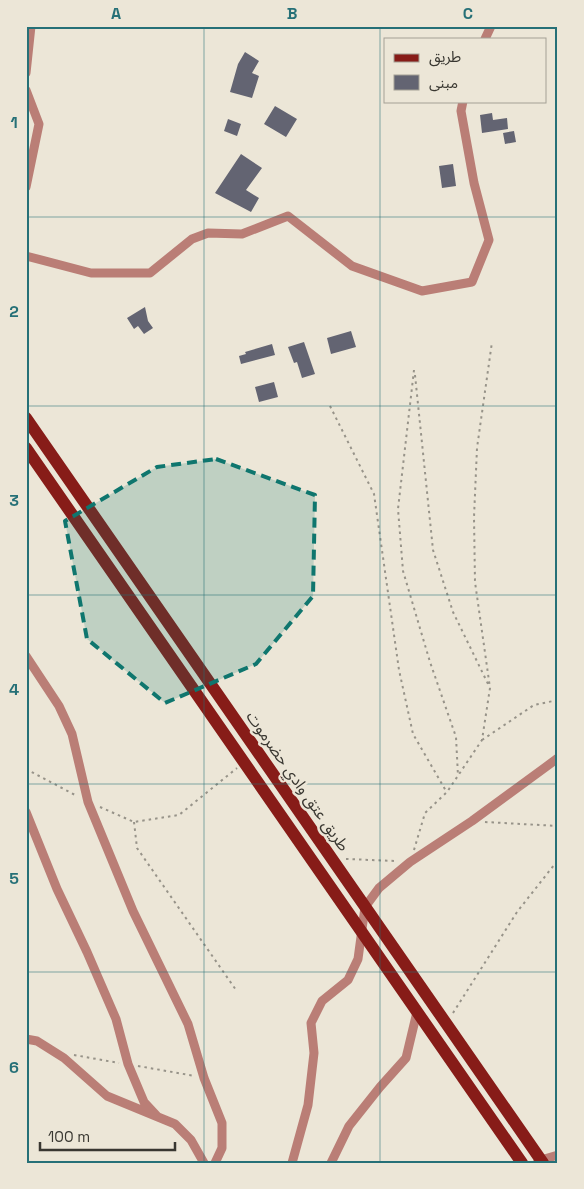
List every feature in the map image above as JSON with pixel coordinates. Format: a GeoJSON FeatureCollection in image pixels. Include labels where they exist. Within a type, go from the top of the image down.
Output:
{"type":"FeatureCollection","features":[{"type":"Feature","properties":{"kind":"main road","name":"طريق عتق وادي حضرموت"},"geometry":{"type":"LineString","coordinates":[[26,418],[540,1162]]}},
{"type":"Feature","properties":{"kind":"main road","name":"طريق عتق وادي حضرموت"},"geometry":{"type":"LineString","coordinates":[[26,449],[522,1163]]}},
{"type":"Feature","properties":{"kind":"main road"},"geometry":{"type":"LineString","coordinates":[[496,1125],[510,1116]]}},
{"type":"Feature","properties":{"kind":"street"},"geometry":{"type":"LineString","coordinates":[[26,73],[31,26]]}},
{"type":"Feature","properties":{"kind":"street"},"geometry":{"type":"LineString","coordinates":[[485,38],[491,26]]}},
{"type":"Feature","properties":{"kind":"street"},"geometry":{"type":"LineString","coordinates":[[26,90],[39,124],[26,187]]}},
{"type":"Feature","properties":{"kind":"street"},"geometry":{"type":"LineString","coordinates":[[26,256],[91,273],[150,273],[192,239],[208,233],[242,234],[288,216],[352,266],[422,291],[472,282],[488,240],[474,183],[461,111],[463,102]]}},
{"type":"Feature","properties":{"kind":"street"},"geometry":{"type":"LineString","coordinates":[[26,656],[60,706],[72,734],[88,802],[133,911],[188,1024],[204,1078],[222,1123],[222,1148],[215,1163]]}},
{"type":"Feature","properties":{"kind":"street"},"geometry":{"type":"LineString","coordinates":[[292,1163],[308,1105],[314,1053],[311,1023],[322,1000],[348,980],[358,959],[365,907],[379,888],[410,862],[472,821],[558,758]]}},
{"type":"Feature","properties":{"kind":"street"},"geometry":{"type":"LineString","coordinates":[[26,812],[56,889],[88,952],[116,1019],[128,1064],[144,1102],[158,1116]]}},
{"type":"Feature","properties":{"kind":"street"},"geometry":{"type":"LineString","coordinates":[[331,1163],[349,1126],[406,1058],[417,1012]]}},
{"type":"Feature","properties":{"kind":"street"},"geometry":{"type":"LineString","coordinates":[[26,1040],[37,1042],[64,1058],[107,1096],[174,1124],[191,1140],[204,1163]]}},
{"type":"Feature","properties":{"kind":"street"},"geometry":{"type":"LineString","coordinates":[[540,1162],[558,1154]]}},
{"type":"Feature","properties":{"kind":"path"},"geometry":{"type":"LineString","coordinates":[[482,740],[490,688],[475,582],[474,517],[478,448],[492,342]]}},
{"type":"Feature","properties":{"kind":"path"},"geometry":{"type":"LineString","coordinates":[[458,776],[456,737],[430,662],[403,571],[398,509],[414,370],[433,550],[453,612],[490,688]]}},
{"type":"Feature","properties":{"kind":"path"},"geometry":{"type":"LineString","coordinates":[[330,406],[374,494],[399,670],[414,734],[447,792]]}},
{"type":"Feature","properties":{"kind":"path"},"geometry":{"type":"LineString","coordinates":[[331,858],[410,862],[425,813],[447,792],[482,740],[534,705],[558,700]]}},
{"type":"Feature","properties":{"kind":"path"},"geometry":{"type":"LineString","coordinates":[[26,769],[88,802],[134,822],[179,815],[244,762]]}},
{"type":"Feature","properties":{"kind":"path"},"geometry":{"type":"LineString","coordinates":[[472,821],[558,826]]}},
{"type":"Feature","properties":{"kind":"path"},"geometry":{"type":"LineString","coordinates":[[134,822],[137,848],[236,990]]}},
{"type":"Feature","properties":{"kind":"path"},"geometry":{"type":"LineString","coordinates":[[446,1024],[517,912],[558,860]]}},
{"type":"Feature","properties":{"kind":"highlighted area"},"geometry":{"type":"Polygon","coordinates":[[[216,459],[315,495],[313,596],[256,664],[165,703],[87,639],[65,521],[157,467],[216,459]]]}},
{"type":"Feature","properties":{"kind":"building"},"geometry":{"type":"Polygon","coordinates":[[[245,52],[259,61],[252,73],[259,76],[252,98],[230,92],[238,64],[245,52]]]}},
{"type":"Feature","properties":{"kind":"building"},"geometry":{"type":"Polygon","coordinates":[[[275,106],[297,119],[286,137],[264,124],[275,106]]]}},
{"type":"Feature","properties":{"kind":"building"},"geometry":{"type":"Polygon","coordinates":[[[492,113],[493,120],[507,118],[508,129],[482,133],[480,115],[492,113]]]}},
{"type":"Feature","properties":{"kind":"building"},"geometry":{"type":"Polygon","coordinates":[[[228,119],[241,124],[237,136],[224,131],[228,119]]]}},
{"type":"Feature","properties":{"kind":"building"},"geometry":{"type":"Polygon","coordinates":[[[514,131],[516,142],[505,144],[503,133],[514,131]]]}},
{"type":"Feature","properties":{"kind":"building"},"geometry":{"type":"Polygon","coordinates":[[[241,154],[262,168],[246,190],[259,198],[251,212],[215,193],[241,154]]]}},
{"type":"Feature","properties":{"kind":"building"},"geometry":{"type":"Polygon","coordinates":[[[453,164],[456,186],[442,188],[439,166],[453,164]]]}},
{"type":"Feature","properties":{"kind":"building"},"geometry":{"type":"Polygon","coordinates":[[[145,307],[148,321],[153,328],[144,334],[138,326],[134,329],[127,318],[145,307]]]}},
{"type":"Feature","properties":{"kind":"building"},"geometry":{"type":"Polygon","coordinates":[[[351,331],[356,347],[331,354],[327,338],[351,331]]]}},
{"type":"Feature","properties":{"kind":"building"},"geometry":{"type":"Polygon","coordinates":[[[304,342],[315,374],[302,378],[297,362],[294,363],[288,347],[304,342]]]}},
{"type":"Feature","properties":{"kind":"building"},"geometry":{"type":"Polygon","coordinates":[[[272,344],[275,355],[241,364],[239,356],[246,354],[245,352],[272,344]]]}},
{"type":"Feature","properties":{"kind":"building"},"geometry":{"type":"Polygon","coordinates":[[[274,382],[278,397],[259,402],[255,387],[274,382]]]}}]}
